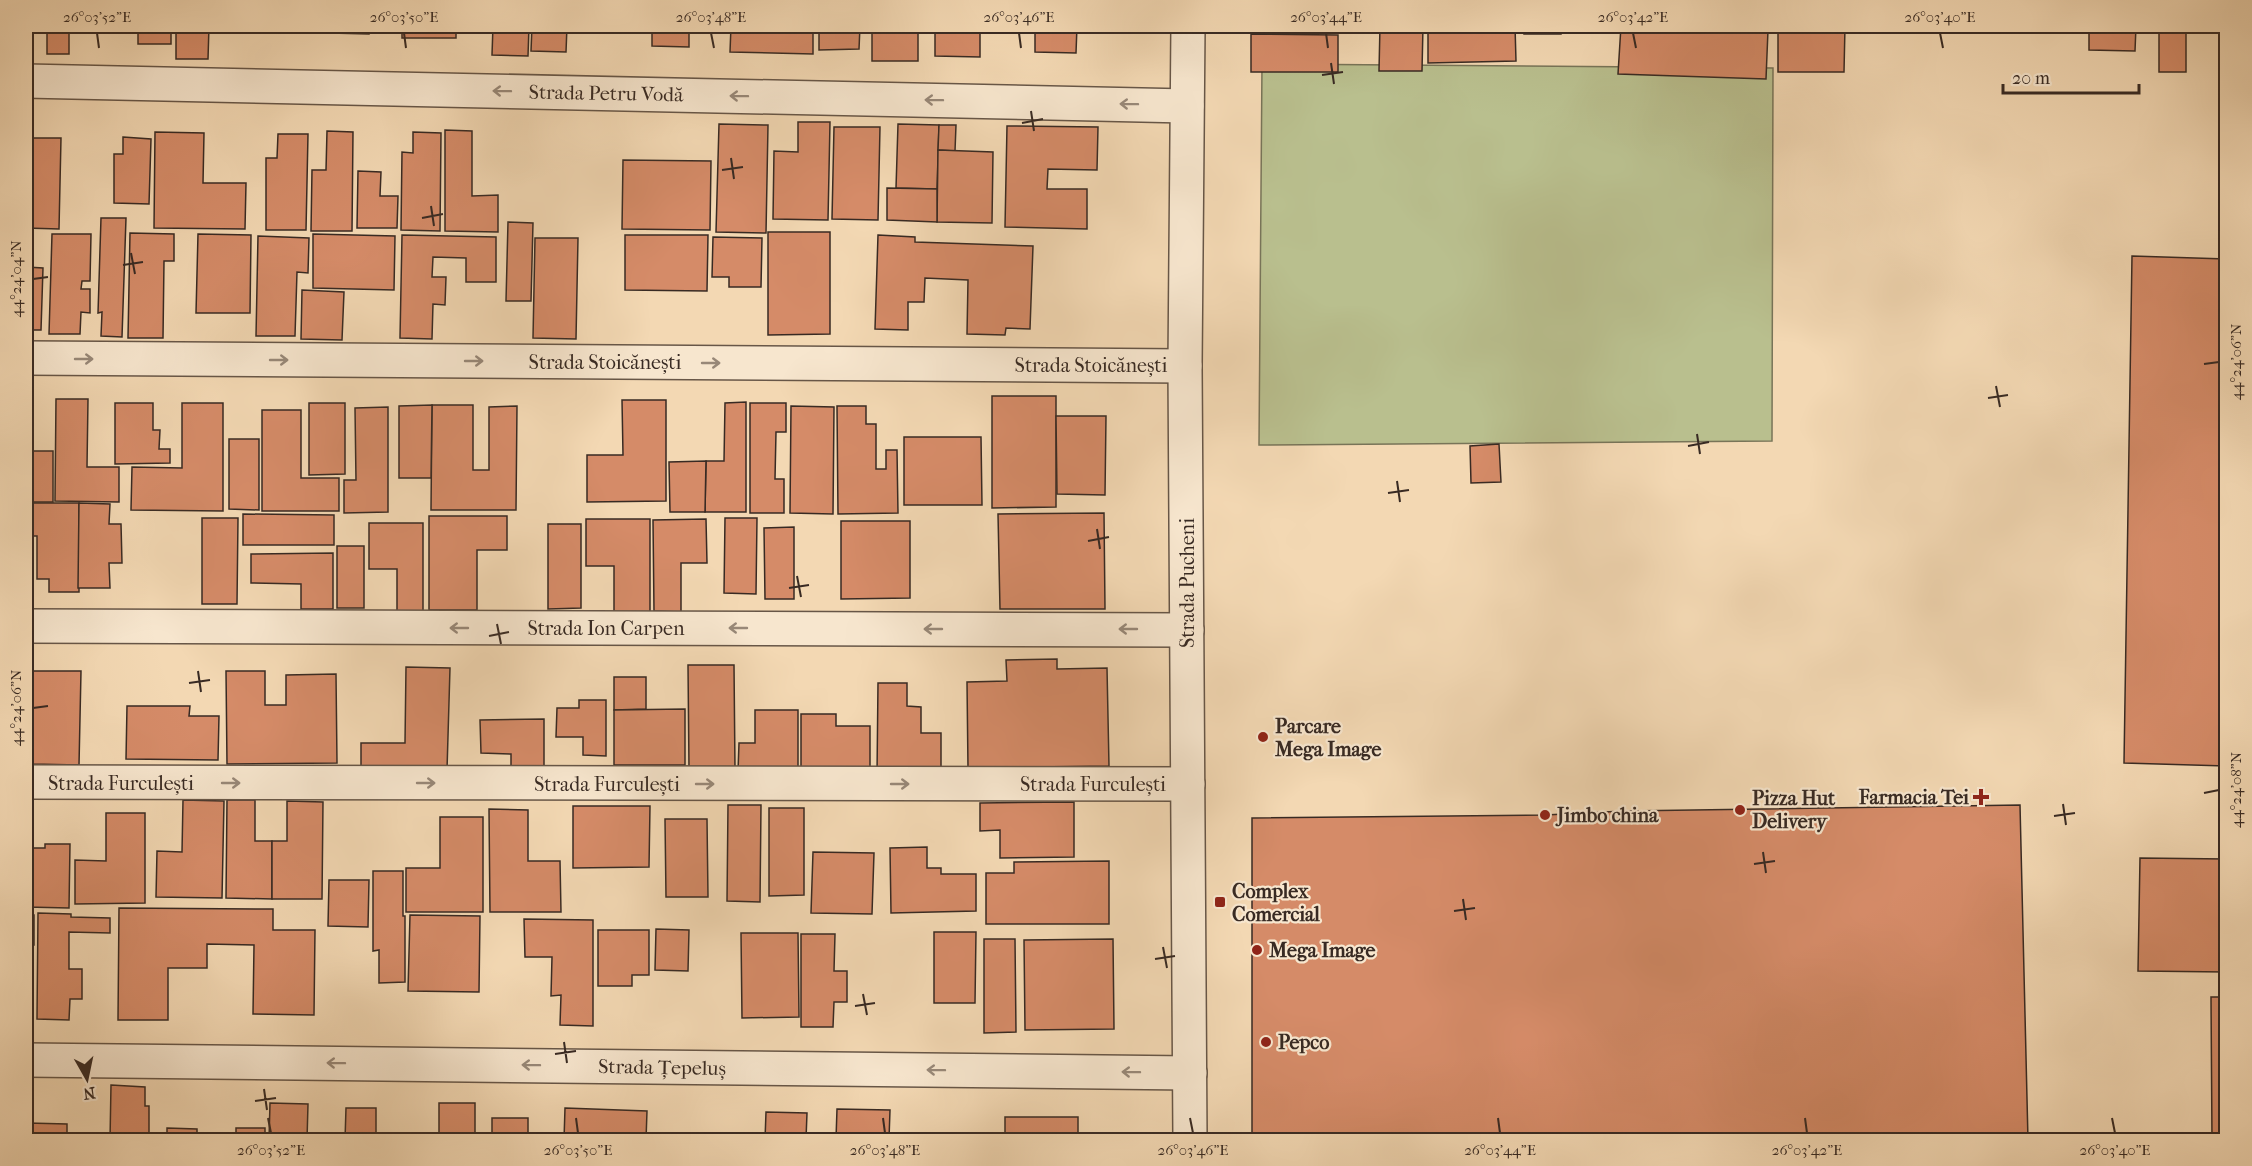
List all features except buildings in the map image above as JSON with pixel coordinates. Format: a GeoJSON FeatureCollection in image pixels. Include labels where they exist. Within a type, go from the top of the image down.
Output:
{"type":"FeatureCollection","features":[{"type":"Feature","properties":{"kind":"street","name":"Strada Pucheni"},"geometry":{"type":"LineString","coordinates":[[1188,26],[1185,366],[1190,1140]]}},
{"type":"Feature","properties":{"kind":"street","name":"Strada Petru Vodă"},"geometry":{"type":"LineString","coordinates":[[26,81],[1187,106]]}},
{"type":"Feature","properties":{"kind":"street","name":"Strada Stoicănești"},"geometry":{"type":"LineString","coordinates":[[26,358],[1185,366]]}},
{"type":"Feature","properties":{"kind":"street","name":"Strada Ion Carpen"},"geometry":{"type":"LineString","coordinates":[[26,626],[1187,630]]}},
{"type":"Feature","properties":{"kind":"street","name":"Strada Furculești"},"geometry":{"type":"LineString","coordinates":[[26,782],[1188,784]]}},
{"type":"Feature","properties":{"kind":"street","name":"Strada Țepeluș"},"geometry":{"type":"LineString","coordinates":[[26,1060],[1190,1073]]}},
{"type":"Feature","properties":{"kind":"green space"},"geometry":{"type":"Polygon","coordinates":[[[1262,64],[1773,68],[1772,441],[1259,445],[1262,64]]]}},
{"type":"Feature","properties":{"kind":"place","name":"Parcare Mega Image"},"geometry":{"type":"Point","coordinates":[1263,737]}},
{"type":"Feature","properties":{"kind":"place","name":"Farmacia Tei"},"geometry":{"type":"Point","coordinates":[1981,797]}},
{"type":"Feature","properties":{"kind":"place","name":"Pizza Hut Delivery"},"geometry":{"type":"Point","coordinates":[1740,810]}},
{"type":"Feature","properties":{"kind":"place","name":"Jimbo china"},"geometry":{"type":"Point","coordinates":[1545,815]}},
{"type":"Feature","properties":{"kind":"place","name":"Complex Comercial"},"geometry":{"type":"Point","coordinates":[1220,902]}},
{"type":"Feature","properties":{"kind":"place","name":"Mega Image"},"geometry":{"type":"Point","coordinates":[1257,950]}},
{"type":"Feature","properties":{"kind":"place","name":"Pepco"},"geometry":{"type":"Point","coordinates":[1266,1042]}}]}
